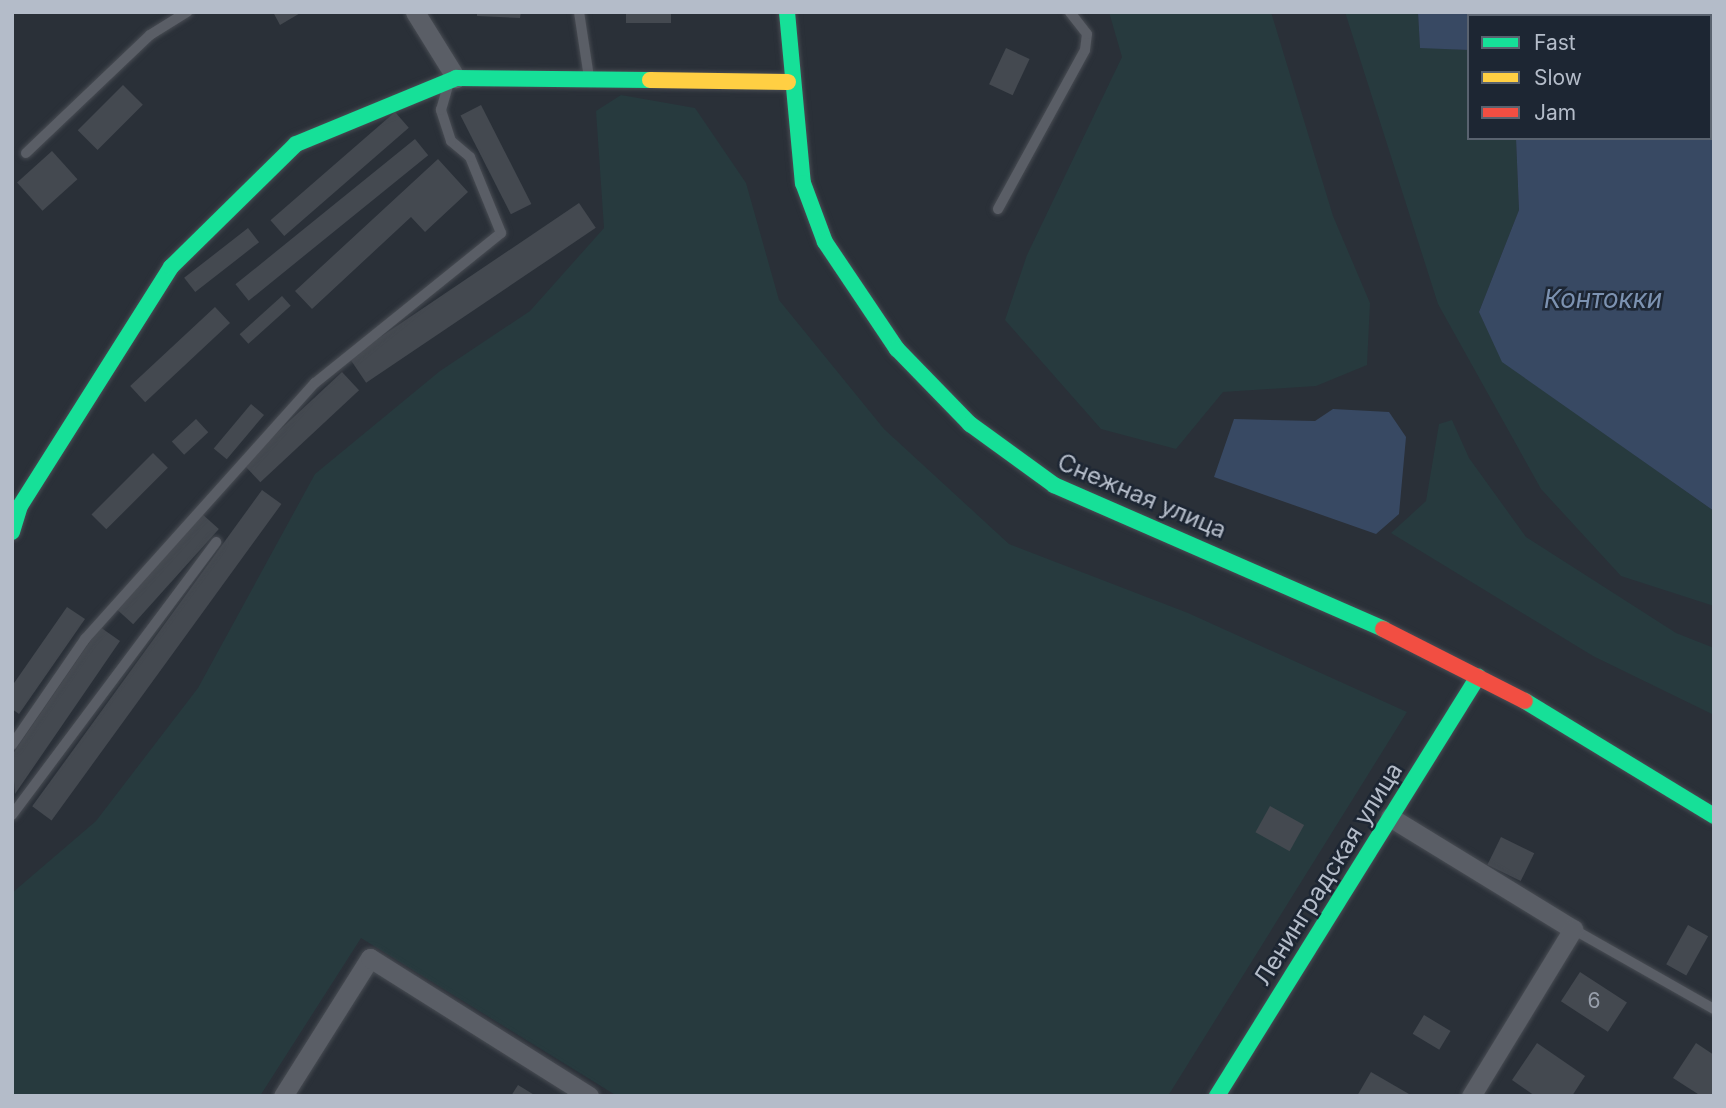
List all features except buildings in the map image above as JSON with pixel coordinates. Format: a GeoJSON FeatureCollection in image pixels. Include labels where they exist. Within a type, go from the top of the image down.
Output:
{"type":"FeatureCollection","features":[{"type":"Feature","properties":{"kind":"street"},"geometry":{"type":"LineString","coordinates":[[415,12],[452,80]]}},
{"type":"Feature","properties":{"kind":"street","name":"Снежная улица"},"geometry":{"type":"LineString","coordinates":[[787,12],[788,82],[803,183],[825,242],[867,311],[970,424],[1054,485],[1261,572],[1478,676],[1537,708],[1714,816]]}},
{"type":"Feature","properties":{"kind":"street"},"geometry":{"type":"LineString","coordinates":[[12,532],[20,506],[171,267],[296,144],[452,80],[589,78],[788,82]]}},
{"type":"Feature","properties":{"kind":"street","name":"Ленинградская улица"},"geometry":{"type":"LineString","coordinates":[[1217,1096],[1478,676]]}},
{"type":"Feature","properties":{"kind":"street"},"geometry":{"type":"LineString","coordinates":[[1390,817],[1573,929],[1477,1094]]}},
{"type":"Feature","properties":{"kind":"street"},"geometry":{"type":"LineString","coordinates":[[283,1096],[370,958],[589,1096]]}},
{"type":"Feature","properties":{"kind":"lane"},"geometry":{"type":"LineString","coordinates":[[26,153],[150,35],[187,12]]}},
{"type":"Feature","properties":{"kind":"lane"},"geometry":{"type":"LineString","coordinates":[[579,12],[589,78]]}},
{"type":"Feature","properties":{"kind":"lane"},"geometry":{"type":"LineString","coordinates":[[998,209],[1085,50],[1087,34],[1070,12]]}},
{"type":"Feature","properties":{"kind":"lane"},"geometry":{"type":"LineString","coordinates":[[12,746],[85,639],[315,383],[501,233],[470,157],[451,141],[441,110],[452,80]]}},
{"type":"Feature","properties":{"kind":"lane"},"geometry":{"type":"LineString","coordinates":[[12,815],[216,541]]}},
{"type":"Feature","properties":{"kind":"lane"},"geometry":{"type":"LineString","coordinates":[[1573,929],[1714,1009]]}},
{"type":"Feature","properties":{"kind":"green space"},"geometry":{"type":"Polygon","coordinates":[[[1109,12],[1271,12],[1333,216],[1370,303],[1367,365],[1316,386],[1223,392],[1176,449],[1101,429],[1005,320],[1027,255],[1122,57],[1109,12]]]}},
{"type":"Feature","properties":{"kind":"green space"},"geometry":{"type":"Polygon","coordinates":[[[1345,12],[1418,12],[1420,47],[1467,50],[1467,140],[1516,140],[1519,210],[1479,312],[1503,362],[1714,511],[1714,606],[1621,576],[1541,489],[1438,304],[1345,12]]]}},
{"type":"Feature","properties":{"kind":"green space"},"geometry":{"type":"Polygon","coordinates":[[[621,95],[695,108],[746,183],[779,300],[884,429],[1009,544],[1188,613],[1407,712],[1168,1096],[617,1096],[361,938],[260,1096],[12,1096],[12,893],[96,821],[198,688],[315,474],[440,371],[530,311],[604,228],[596,111],[621,95]]]}},
{"type":"Feature","properties":{"kind":"green space"},"geometry":{"type":"Polygon","coordinates":[[[1452,420],[1469,458],[1526,537],[1676,633],[1714,648],[1714,715],[1593,656],[1391,533],[1426,501],[1439,424],[1452,420]]]}},
{"type":"Feature","properties":{"kind":"water","name":"Контокки"},"geometry":{"type":"Polygon","coordinates":[[[1418,12],[1714,12],[1714,511],[1502,362],[1479,312],[1519,210],[1516,140],[1712,140],[1712,14],[1467,14],[1467,50],[1420,48],[1418,12]]]}},
{"type":"Feature","properties":{"kind":"water"},"geometry":{"type":"Polygon","coordinates":[[[1333,409],[1389,412],[1406,437],[1399,514],[1376,534],[1214,477],[1234,419],[1315,421],[1333,409]]]}},
{"type":"Feature","properties":{"kind":"traffic: fast"},"geometry":{"type":"LineString","coordinates":[[787,12],[803,183],[825,242],[897,349],[970,424],[1054,485],[1383,629]]}},
{"type":"Feature","properties":{"kind":"traffic: fast"},"geometry":{"type":"LineString","coordinates":[[12,532],[20,506],[171,267],[296,144],[456,78],[650,80]]}},
{"type":"Feature","properties":{"kind":"traffic: fast"},"geometry":{"type":"LineString","coordinates":[[1217,1096],[1478,676]]}},
{"type":"Feature","properties":{"kind":"traffic: fast"},"geometry":{"type":"LineString","coordinates":[[1525,701],[1714,816]]}},
{"type":"Feature","properties":{"kind":"traffic: slow"},"geometry":{"type":"LineString","coordinates":[[650,80],[788,82]]}},
{"type":"Feature","properties":{"kind":"traffic: jam"},"geometry":{"type":"LineString","coordinates":[[1383,629],[1525,701]]}}]}
